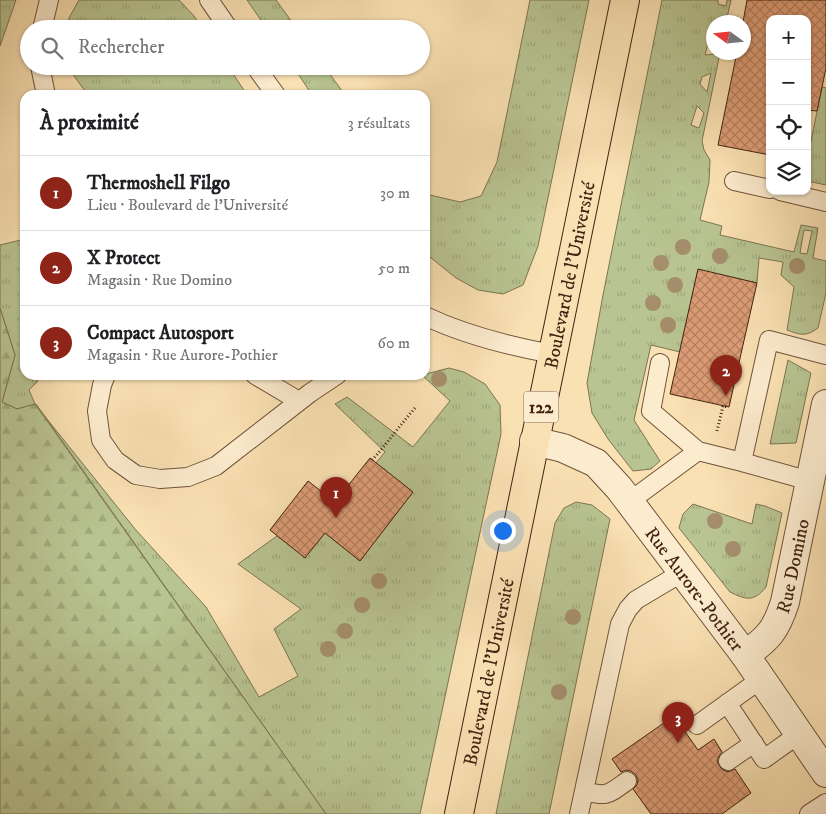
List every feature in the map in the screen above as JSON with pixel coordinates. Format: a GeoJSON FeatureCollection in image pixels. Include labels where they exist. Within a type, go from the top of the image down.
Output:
{"type":"FeatureCollection","features":[{"type":"Feature","properties":{"kind":"main road","name":"Boulevard de l'Université"},"geometry":{"type":"LineString","coordinates":[[459,814],[624,0]]}},
{"type":"Feature","properties":{"kind":"street","name":"Rue Domino"},"geometry":{"type":"LineString","coordinates":[[744,655],[768,636],[775,627],[785,602],[826,404]]}},
{"type":"Feature","properties":{"kind":"street","name":"Rue Aurore-Pothier"},"geometry":{"type":"LineString","coordinates":[[534,441],[563,448],[596,463],[619,488],[744,655],[826,773]]}},
{"type":"Feature","properties":{"kind":"lane"},"geometry":{"type":"LineString","coordinates":[[44,20],[49,0]]}},
{"type":"Feature","properties":{"kind":"lane"},"geometry":{"type":"LineString","coordinates":[[209,0],[223,20]]}},
{"type":"Feature","properties":{"kind":"lane"},"geometry":{"type":"LineString","coordinates":[[42,75],[45,90]]}},
{"type":"Feature","properties":{"kind":"lane"},"geometry":{"type":"LineString","coordinates":[[262,75],[273,90]]}},
{"type":"Feature","properties":{"kind":"lane"},"geometry":{"type":"LineString","coordinates":[[734,180],[766,188]]}},
{"type":"Feature","properties":{"kind":"lane"},"geometry":{"type":"LineString","coordinates":[[797,195],[826,202]]}},
{"type":"Feature","properties":{"kind":"lane"},"geometry":{"type":"LineString","coordinates":[[430,318],[499,342],[552,354]]}},
{"type":"Feature","properties":{"kind":"lane"},"geometry":{"type":"LineString","coordinates":[[742,462],[769,340],[826,355]]}},
{"type":"Feature","properties":{"kind":"lane"},"geometry":{"type":"LineString","coordinates":[[660,363],[651,411],[698,451],[810,481]]}},
{"type":"Feature","properties":{"kind":"lane"},"geometry":{"type":"LineString","coordinates":[[104,380],[97,411],[101,440],[115,460],[136,475],[160,479],[188,477],[216,466],[330,380]]}},
{"type":"Feature","properties":{"kind":"lane"},"geometry":{"type":"LineString","coordinates":[[263,380],[299,402]]}},
{"type":"Feature","properties":{"kind":"lane"},"geometry":{"type":"LineString","coordinates":[[630,501],[698,451]]}},
{"type":"Feature","properties":{"kind":"lane"},"geometry":{"type":"LineString","coordinates":[[579,814],[620,624],[628,609],[636,600],[683,572]]}},
{"type":"Feature","properties":{"kind":"lane"},"geometry":{"type":"LineString","coordinates":[[697,725],[761,679]]}},
{"type":"Feature","properties":{"kind":"lane"},"geometry":{"type":"LineString","coordinates":[[727,703],[764,759],[800,734]]}},
{"type":"Feature","properties":{"kind":"lane"},"geometry":{"type":"LineString","coordinates":[[728,761],[754,743]]}},
{"type":"Feature","properties":{"kind":"lane"},"geometry":{"type":"LineString","coordinates":[[584,791],[600,795],[609,794],[628,781]]}},
{"type":"Feature","properties":{"kind":"lane"},"geometry":{"type":"LineString","coordinates":[[809,814],[826,803]]}},
{"type":"Feature","properties":{"kind":"path"},"geometry":{"type":"LineString","coordinates":[[372,460],[415,408]]}},
{"type":"Feature","properties":{"kind":"green space"},"geometry":{"type":"Polygon","coordinates":[[[0,0],[16,0],[0,46],[0,0]]]}},
{"type":"Feature","properties":{"kind":"green space"},"geometry":{"type":"Polygon","coordinates":[[[79,0],[179,0],[196,20],[69,20],[79,0]]]}},
{"type":"Feature","properties":{"kind":"green space"},"geometry":{"type":"Polygon","coordinates":[[[247,0],[276,0],[290,20],[261,20],[247,0]]]}},
{"type":"Feature","properties":{"kind":"green space"},"geometry":{"type":"Polygon","coordinates":[[[530,0],[589,0],[538,246],[523,285],[503,294],[478,290],[456,278],[430,257],[430,195],[460,202],[481,196],[497,162],[530,0]]]}},
{"type":"Feature","properties":{"kind":"green space"},"geometry":{"type":"Polygon","coordinates":[[[662,0],[718,0],[718,4],[726,6],[727,0],[731,0],[728,15],[706,15],[706,60],[719,60],[702,141],[704,150],[710,160],[709,182],[700,220],[722,226],[720,235],[794,252],[801,225],[818,228],[813,258],[826,261],[826,293],[818,328],[810,333],[803,334],[787,330],[794,287],[781,275],[783,262],[759,258],[757,283],[698,270],[680,352],[651,345],[634,420],[660,461],[651,469],[633,471],[608,439],[592,413],[587,383],[662,0]],[[711,73],[702,77],[700,84],[707,92],[711,73]],[[697,106],[691,125],[699,128],[704,113],[697,106]],[[804,230],[800,253],[807,254],[812,231],[804,230]]]}},
{"type":"Feature","properties":{"kind":"green space"},"geometry":{"type":"Polygon","coordinates":[[[234,75],[244,90],[84,90],[74,76],[234,75]]]}},
{"type":"Feature","properties":{"kind":"green space"},"geometry":{"type":"Polygon","coordinates":[[[299,75],[331,75],[341,90],[309,90],[299,75]]]}},
{"type":"Feature","properties":{"kind":"green space"},"geometry":{"type":"Polygon","coordinates":[[[822,87],[826,88],[826,185],[811,182],[811,141],[822,87]]]}},
{"type":"Feature","properties":{"kind":"green space"},"geometry":{"type":"Polygon","coordinates":[[[20,240],[20,380],[38,380],[29,390],[35,404],[17,409],[2,402],[15,355],[0,308],[0,245],[20,240]]]}},
{"type":"Feature","properties":{"kind":"green space"},"geometry":{"type":"Polygon","coordinates":[[[0,308],[15,355],[2,402],[17,409],[35,404],[326,814],[0,814],[0,308]]]}},
{"type":"Feature","properties":{"kind":"green space"},"geometry":{"type":"Polygon","coordinates":[[[788,360],[811,373],[796,443],[770,444],[788,360]]]}},
{"type":"Feature","properties":{"kind":"green space"},"geometry":{"type":"Polygon","coordinates":[[[449,368],[464,372],[485,384],[500,405],[501,434],[420,814],[326,814],[44,415],[135,529],[206,607],[259,697],[298,676],[274,629],[301,609],[238,564],[277,536],[305,557],[325,533],[360,561],[413,492],[376,463],[385,452],[335,404],[347,397],[413,447],[450,401],[427,380],[430,380],[430,373],[449,368]]]}},
{"type":"Feature","properties":{"kind":"green space"},"geometry":{"type":"Polygon","coordinates":[[[576,502],[592,505],[610,519],[549,814],[496,814],[555,523],[564,508],[576,502]]]}},
{"type":"Feature","properties":{"kind":"green space"},"geometry":{"type":"Polygon","coordinates":[[[693,504],[752,524],[756,504],[782,513],[766,587],[758,595],[745,598],[730,592],[679,528],[683,514],[693,504]]]}},
{"type":"Feature","properties":{"kind":"building"},"geometry":{"type":"Polygon","coordinates":[[[747,0],[826,0],[826,68],[817,111],[811,110],[811,15],[766,15],[766,154],[718,145],[735,60],[751,60],[751,15],[744,15],[747,0]]]}},
{"type":"Feature","properties":{"kind":"building"},"geometry":{"type":"Polygon","coordinates":[[[698,269],[757,283],[729,407],[670,394],[698,269]]]}},
{"type":"Feature","properties":{"kind":"building"},"geometry":{"type":"Polygon","coordinates":[[[370,458],[413,492],[360,561],[325,533],[305,558],[270,530],[308,481],[335,502],[370,458]]]}},
{"type":"Feature","properties":{"kind":"building"},"geometry":{"type":"Polygon","coordinates":[[[674,716],[698,750],[714,739],[722,752],[717,761],[720,767],[728,772],[735,769],[751,793],[722,814],[651,814],[633,789],[637,785],[636,775],[626,770],[621,772],[612,759],[674,716]]]}},
{"type":"Feature","properties":{"kind":"place","name":"X Protect"},"geometry":{"type":"Point","coordinates":[726,396]}},
{"type":"Feature","properties":{"kind":"place","name":"Thermoshell Filgo"},"geometry":{"type":"Point","coordinates":[336,518]}},
{"type":"Feature","properties":{"kind":"place","name":"Compact Autosport"},"geometry":{"type":"Point","coordinates":[678,743]}}]}
